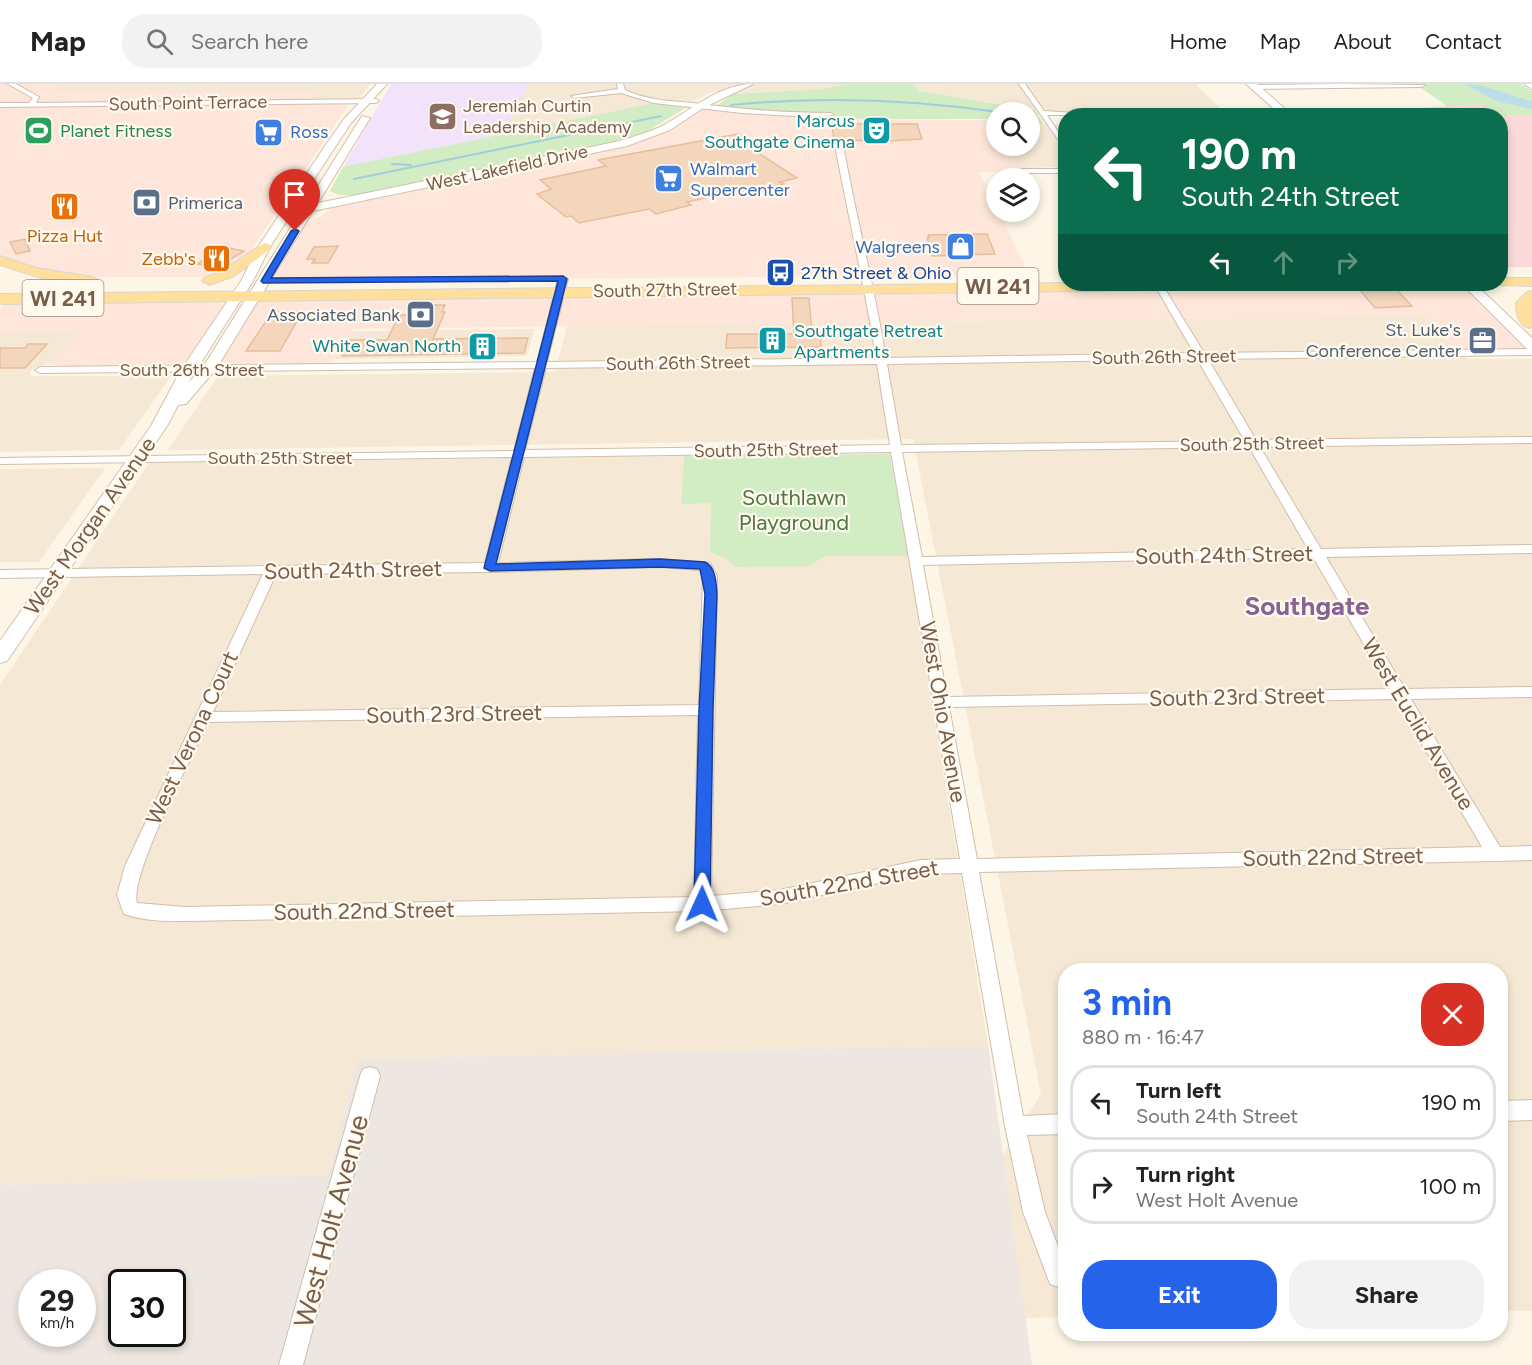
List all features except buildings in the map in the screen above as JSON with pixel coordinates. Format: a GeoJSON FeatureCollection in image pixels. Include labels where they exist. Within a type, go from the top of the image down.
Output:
{"type":"FeatureCollection","features":[{"type":"Feature","properties":{"kind":"main road","name":"South 27th Street"},"geometry":{"type":"LineString","coordinates":[[264,247],[229,273],[203,281],[251,288],[418,293],[673,278],[1058,283]]}},
{"type":"Feature","properties":{"kind":"main road","name":"WI 241"},"geometry":{"type":"LineString","coordinates":[[0,260],[20,269],[46,275],[98,281],[12,283]]}},
{"type":"Feature","properties":{"kind":"main road"},"geometry":{"type":"LineString","coordinates":[[1508,272],[1532,273]]}},
{"type":"Feature","properties":{"kind":"main road","name":"WI 241"},"geometry":{"type":"LineString","coordinates":[[867,282],[940,280],[962,276],[1058,274]]}},
{"type":"Feature","properties":{"kind":"main road"},"geometry":{"type":"LineString","coordinates":[[656,291],[673,278]]}},
{"type":"Feature","properties":{"kind":"main road","name":"South 27th Street"},"geometry":{"type":"LineString","coordinates":[[0,299],[126,298],[251,288],[404,280],[514,279],[562,285],[656,291],[792,289],[867,282]]}},
{"type":"Feature","properties":{"kind":"main road"},"geometry":{"type":"LineString","coordinates":[[418,293],[434,285],[514,279]]}},
{"type":"Feature","properties":{"kind":"main road"},"geometry":{"type":"LineString","coordinates":[[1503,293],[1532,282]]}},
{"type":"Feature","properties":{"kind":"main road"},"geometry":{"type":"LineString","coordinates":[[1531,324],[1524,312],[1524,303],[1532,295]]}},
{"type":"Feature","properties":{"kind":"street"},"geometry":{"type":"LineString","coordinates":[[11,84],[37,98],[31,104]]}},
{"type":"Feature","properties":{"kind":"street","name":"West Morgan Avenue"},"geometry":{"type":"LineString","coordinates":[[159,426],[188,370],[295,231],[383,84]]}},
{"type":"Feature","properties":{"kind":"street","name":"West Lakefield Drive"},"geometry":{"type":"LineString","coordinates":[[289,208],[310,208],[348,202],[623,144],[666,128],[699,106],[748,84]]}},
{"type":"Feature","properties":{"kind":"street"},"geometry":{"type":"LineString","coordinates":[[1022,84],[1058,136]]}},
{"type":"Feature","properties":{"kind":"street"},"geometry":{"type":"LineString","coordinates":[[1253,85],[1421,85]]}},
{"type":"Feature","properties":{"kind":"street"},"geometry":{"type":"LineString","coordinates":[[1253,85],[1279,108]]}},
{"type":"Feature","properties":{"kind":"street"},"geometry":{"type":"LineString","coordinates":[[574,96],[621,87],[634,97],[699,106],[775,115],[831,115]]}},
{"type":"Feature","properties":{"kind":"street"},"geometry":{"type":"LineString","coordinates":[[313,101],[322,95],[350,96]]}},
{"type":"Feature","properties":{"kind":"street","name":"South Point Terrace"},"geometry":{"type":"LineString","coordinates":[[0,105],[371,101]]}},
{"type":"Feature","properties":{"kind":"street","name":"West Morgan Avenue"},"geometry":{"type":"LineString","coordinates":[[0,656],[159,426],[209,369],[251,288],[264,247],[347,121],[371,101]]}},
{"type":"Feature","properties":{"kind":"street"},"geometry":{"type":"LineString","coordinates":[[1042,113],[1058,114]]}},
{"type":"Feature","properties":{"kind":"street"},"geometry":{"type":"LineString","coordinates":[[1052,127],[1058,128]]}},
{"type":"Feature","properties":{"kind":"street","name":"West Ohio Avenue"},"geometry":{"type":"LineString","coordinates":[[839,145],[882,360],[1014,1126],[1034,1212],[1058,1276]]}},
{"type":"Feature","properties":{"kind":"street"},"geometry":{"type":"LineString","coordinates":[[1040,171],[1058,171]]}},
{"type":"Feature","properties":{"kind":"street"},"geometry":{"type":"LineString","coordinates":[[321,190],[336,197],[367,198]]}},
{"type":"Feature","properties":{"kind":"street"},"geometry":{"type":"LineString","coordinates":[[295,231],[321,214],[348,202]]}},
{"type":"Feature","properties":{"kind":"street"},"geometry":{"type":"LineString","coordinates":[[490,568],[562,285]]}},
{"type":"Feature","properties":{"kind":"street","name":"West Euclid Avenue"},"geometry":{"type":"LineString","coordinates":[[1162,291],[1496,854]]}},
{"type":"Feature","properties":{"kind":"street"},"geometry":{"type":"LineString","coordinates":[[1475,291],[1532,346]]}},
{"type":"Feature","properties":{"kind":"street"},"geometry":{"type":"LineString","coordinates":[[1503,293],[1531,324]]}},
{"type":"Feature","properties":{"kind":"street","name":"South 26th Street"},"geometry":{"type":"LineString","coordinates":[[40,370],[1532,352]]}},
{"type":"Feature","properties":{"kind":"street","name":"South 25th Street"},"geometry":{"type":"LineString","coordinates":[[0,461],[517,456],[897,448],[1532,440]]}},
{"type":"Feature","properties":{"kind":"street","name":"South 24th Street"},"geometry":{"type":"LineString","coordinates":[[916,561],[1532,549]]}},
{"type":"Feature","properties":{"kind":"street","name":"South 24th Street"},"geometry":{"type":"LineString","coordinates":[[0,574],[490,568],[660,563],[705,566],[710,576],[711,594],[706,710]]}},
{"type":"Feature","properties":{"kind":"street","name":"West Verona Court"},"geometry":{"type":"LineString","coordinates":[[130,909],[126,895],[133,866],[271,571]]}},
{"type":"Feature","properties":{"kind":"street","name":"South 23rd Street"},"geometry":{"type":"LineString","coordinates":[[942,702],[1532,692]]}},
{"type":"Feature","properties":{"kind":"street"},"geometry":{"type":"LineString","coordinates":[[702,904],[706,710]]}},
{"type":"Feature","properties":{"kind":"street","name":"South 23rd Street"},"geometry":{"type":"LineString","coordinates":[[202,717],[706,710]]}},
{"type":"Feature","properties":{"kind":"street","name":"South 22nd Street"},"geometry":{"type":"LineString","coordinates":[[130,909],[146,913],[185,914],[702,904],[780,897],[921,867],[1532,853]]}},
{"type":"Feature","properties":{"kind":"street","name":"West Holt Avenue"},"geometry":{"type":"LineString","coordinates":[[291,1365],[370,1076]]}},
{"type":"Feature","properties":{"kind":"street"},"geometry":{"type":"LineString","coordinates":[[1508,1111],[1532,1110]]}},
{"type":"Feature","properties":{"kind":"street"},"geometry":{"type":"LineString","coordinates":[[1014,1126],[1058,1125]]}},
{"type":"Feature","properties":{"kind":"shaded area"},"geometry":{"type":"Polygon","coordinates":[[[0,84],[60,84],[50,92],[314,92],[305,103],[349,104],[248,255],[223,273],[210,277],[84,277],[43,272],[8,260],[0,254],[0,84]]]}},
{"type":"Feature","properties":{"kind":"shaded area"},"geometry":{"type":"Polygon","coordinates":[[[60,84],[370,84],[360,98],[308,99],[314,93],[49,92],[60,84]]]}},
{"type":"Feature","properties":{"kind":"shaded area","name":"Jeremiah Curtin Leadership Academy"},"geometry":{"type":"Polygon","coordinates":[[[391,84],[528,84],[524,97],[517,98],[506,134],[343,167],[391,84]]]}},
{"type":"Feature","properties":{"kind":"shaded area"},"geometry":{"type":"Polygon","coordinates":[[[528,84],[847,84],[823,89],[733,94],[712,92],[691,102],[663,99],[654,103],[506,134],[517,97],[524,97],[528,84]]]}},
{"type":"Feature","properties":{"kind":"shaded area"},"geometry":{"type":"Polygon","coordinates":[[[913,84],[1195,84],[1220,108],[1058,108],[1058,112],[1054,112],[1040,110],[1040,102],[989,102],[918,91],[913,84]]]}},
{"type":"Feature","properties":{"kind":"shaded area"},"geometry":{"type":"Polygon","coordinates":[[[1482,104],[1489,108],[1418,108],[1482,104]]]}},
{"type":"Feature","properties":{"kind":"shaded area"},"geometry":{"type":"Polygon","coordinates":[[[700,106],[775,115],[831,115],[833,119],[986,120],[986,156],[1013,156],[1019,168],[986,168],[986,172],[979,172],[986,186],[986,222],[1004,222],[1029,275],[266,281],[295,232],[333,208],[348,202],[648,136],[700,106]]]}},
{"type":"Feature","properties":{"kind":"shaded area"},"geometry":{"type":"Polygon","coordinates":[[[1508,115],[1532,115],[1532,267],[1508,267],[1508,115]]]}},
{"type":"Feature","properties":{"kind":"shaded area"},"geometry":{"type":"Polygon","coordinates":[[[1040,123],[1058,125],[1058,167],[1019,168],[1013,156],[1040,156],[1040,123]]]}},
{"type":"Feature","properties":{"kind":"shaded area"},"geometry":{"type":"Polygon","coordinates":[[[1058,287],[1058,291],[1475,291],[1532,346],[1532,352],[1459,353],[1424,316],[352,329],[328,368],[209,369],[256,295],[1058,287]]]}},
{"type":"Feature","properties":{"kind":"shaded area"},"geometry":{"type":"Polygon","coordinates":[[[218,303],[225,305],[183,364],[84,367],[51,365],[79,332],[0,333],[0,308],[4,304],[218,303]]]}},
{"type":"Feature","properties":{"kind":"shaded area"},"geometry":{"type":"Polygon","coordinates":[[[1425,316],[1459,353],[1469,359],[1532,359],[1532,1311],[1508,1311],[1508,963],[1058,963],[1058,1317],[1025,1318],[1003,1155],[1041,1094],[913,439],[168,450],[218,376],[555,372],[567,326],[1425,316]]]}},
{"type":"Feature","properties":{"kind":"shaded area"},"geometry":{"type":"Polygon","coordinates":[[[535,329],[527,356],[334,359],[350,331],[535,329]]]}},
{"type":"Feature","properties":{"kind":"shaded area"},"geometry":{"type":"Polygon","coordinates":[[[80,332],[53,362],[32,369],[31,376],[171,376],[119,450],[0,452],[0,333],[80,332]]]}},
{"type":"Feature","properties":{"kind":"shaded area"},"geometry":{"type":"Polygon","coordinates":[[[684,456],[681,503],[711,503],[710,552],[810,566],[825,556],[908,556],[988,1045],[358,1059],[328,1175],[0,1185],[0,685],[149,463],[684,456]]]}},
{"type":"Feature","properties":{"kind":"shaded area"},"geometry":{"type":"Polygon","coordinates":[[[105,468],[39,562],[0,562],[0,469],[105,468]]]}},
{"type":"Feature","properties":{"kind":"shaded area"},"geometry":{"type":"Polygon","coordinates":[[[988,1045],[1032,1365],[0,1365],[0,1185],[328,1175],[358,1059],[988,1045]]]}},
{"type":"Feature","properties":{"kind":"green space"},"geometry":{"type":"Polygon","coordinates":[[[847,84],[913,84],[919,91],[986,102],[986,119],[833,119],[831,113],[765,113],[716,106],[733,94],[823,89],[847,84]]]}},
{"type":"Feature","properties":{"kind":"green space"},"geometry":{"type":"Polygon","coordinates":[[[1425,84],[1520,84],[1532,91],[1532,115],[1508,115],[1508,108],[1489,108],[1482,104],[1447,106],[1420,87],[1426,86],[1425,84]]]}},
{"type":"Feature","properties":{"kind":"green space"},"geometry":{"type":"Polygon","coordinates":[[[654,103],[685,108],[648,131],[613,142],[362,195],[339,195],[330,191],[343,167],[654,103]]]}},
{"type":"Feature","properties":{"kind":"green space","name":"Southlawn Playground"},"geometry":{"type":"Polygon","coordinates":[[[890,454],[908,556],[825,556],[810,566],[734,567],[727,559],[710,552],[711,503],[681,504],[684,456],[890,454]]]}},
{"type":"Feature","properties":{"kind":"waterway"},"geometry":{"type":"LineString","coordinates":[[1472,84],[1501,98],[1532,105]]}},
{"type":"Feature","properties":{"kind":"waterway"},"geometry":{"type":"LineString","coordinates":[[731,105],[798,100],[865,100],[986,111]]}},
{"type":"Feature","properties":{"kind":"waterway"},"geometry":{"type":"LineString","coordinates":[[354,179],[661,116]]}},
{"type":"Feature","properties":{"kind":"waterway"},"geometry":{"type":"LineString","coordinates":[[392,164],[411,165]]}},
{"type":"Feature","properties":{"kind":"place","name":"Jeremiah Curtin Leadership Academy"},"geometry":{"type":"Point","coordinates":[442,116]}},
{"type":"Feature","properties":{"kind":"place","name":"Planet Fitness"},"geometry":{"type":"Point","coordinates":[39,131]}},
{"type":"Feature","properties":{"kind":"place","name":"Marcus Southgate Cinema"},"geometry":{"type":"Point","coordinates":[876,131]}},
{"type":"Feature","properties":{"kind":"place","name":"Ross"},"geometry":{"type":"Point","coordinates":[269,132]}},
{"type":"Feature","properties":{"kind":"place","name":"Walmart Supercenter"},"geometry":{"type":"Point","coordinates":[669,179]}},
{"type":"Feature","properties":{"kind":"place","name":"Primerica"},"geometry":{"type":"Point","coordinates":[147,203]}},
{"type":"Feature","properties":{"kind":"place","name":"Pizza Hut"},"geometry":{"type":"Point","coordinates":[65,207]}},
{"type":"Feature","properties":{"kind":"place","name":"Walgreens"},"geometry":{"type":"Point","coordinates":[961,247]}},
{"type":"Feature","properties":{"kind":"place","name":"Zebb's"},"geometry":{"type":"Point","coordinates":[217,259]}},
{"type":"Feature","properties":{"kind":"place","name":"27th Street & Ohio"},"geometry":{"type":"Point","coordinates":[780,273]}},
{"type":"Feature","properties":{"kind":"place","name":"Associated Bank"},"geometry":{"type":"Point","coordinates":[421,315]}},
{"type":"Feature","properties":{"kind":"place","name":"St. Luke's Conference Center"},"geometry":{"type":"Point","coordinates":[1482,340]}},
{"type":"Feature","properties":{"kind":"place","name":"Southgate Retreat Apartments"},"geometry":{"type":"Point","coordinates":[773,341]}},
{"type":"Feature","properties":{"kind":"place","name":"White Swan North"},"geometry":{"type":"Point","coordinates":[482,346]}},
{"type":"Feature","properties":{"kind":"district","name":"Southgate"},"geometry":{"type":"Point","coordinates":[1307,606]}},
{"type":"Feature","properties":{"kind":"route"},"geometry":{"type":"LineString","coordinates":[[295,231],[266,281],[563,279],[490,568],[660,563],[705,566],[710,576],[711,594],[702,904]]}}]}
